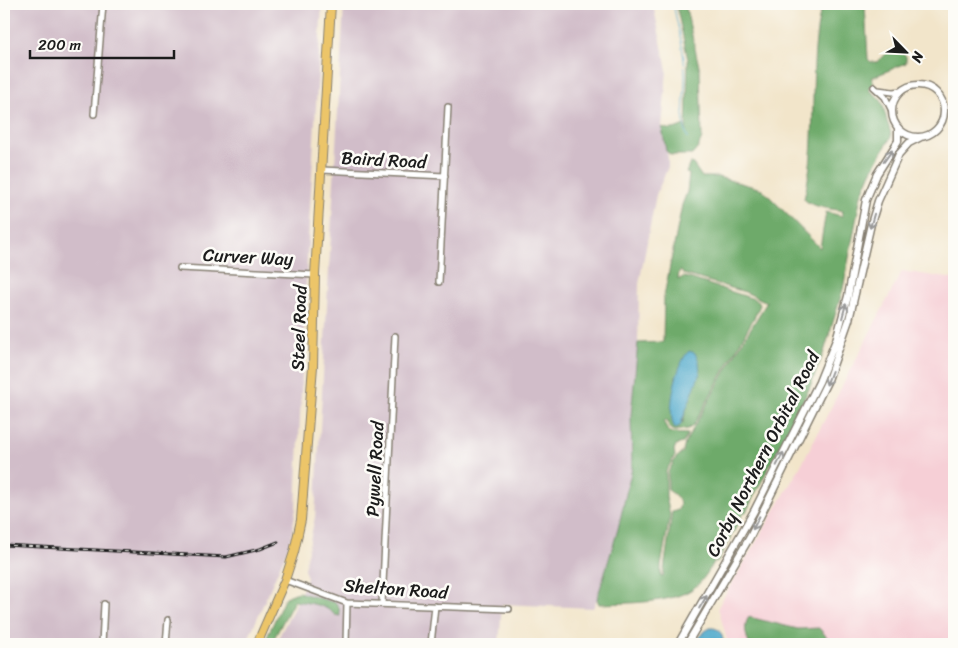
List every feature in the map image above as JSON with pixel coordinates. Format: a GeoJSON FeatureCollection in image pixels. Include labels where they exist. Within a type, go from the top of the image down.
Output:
{"type":"FeatureCollection","features":[{"type":"Feature","properties":{"kind":"main road","name":"Steel Road"},"geometry":{"type":"LineString","coordinates":[[257,644],[285,580],[301,520],[313,366],[315,275],[331,4]]}},
{"type":"Feature","properties":{"kind":"street"},"geometry":{"type":"LineString","coordinates":[[94,114],[103,4]]}},
{"type":"Feature","properties":{"kind":"street"},"geometry":{"type":"LineString","coordinates":[[892,111],[893,104],[902,91],[908,87],[924,86],[938,94],[942,101],[943,116],[941,123],[933,132],[921,137],[904,134],[895,123],[888,101],[876,88],[893,92],[902,91]]}},
{"type":"Feature","properties":{"kind":"street","name":"Baird Road"},"geometry":{"type":"LineString","coordinates":[[439,282],[448,107]]}},
{"type":"Feature","properties":{"kind":"street","name":"Corby Northern Orbital Road"},"geometry":{"type":"LineString","coordinates":[[678,644],[754,511],[819,382],[836,340],[848,296],[866,200],[877,174],[898,141],[898,128]]}},
{"type":"Feature","properties":{"kind":"street","name":"Corby Northern Orbital Road"},"geometry":{"type":"LineString","coordinates":[[687,644],[750,537],[828,380],[849,320],[878,201],[899,154],[910,143],[921,137]]}},
{"type":"Feature","properties":{"kind":"street","name":"Baird Road"},"geometry":{"type":"LineString","coordinates":[[322,170],[445,176]]}},
{"type":"Feature","properties":{"kind":"street","name":"Curver Way"},"geometry":{"type":"LineString","coordinates":[[180,268],[315,275]]}},
{"type":"Feature","properties":{"kind":"street","name":"Pywell Road"},"geometry":{"type":"LineString","coordinates":[[382,604],[395,336]]}},
{"type":"Feature","properties":{"kind":"street","name":"Shelton Road"},"geometry":{"type":"LineString","coordinates":[[285,580],[347,603],[509,608]]}},
{"type":"Feature","properties":{"kind":"street"},"geometry":{"type":"LineString","coordinates":[[346,644],[347,603]]}},
{"type":"Feature","properties":{"kind":"street"},"geometry":{"type":"LineString","coordinates":[[102,644],[104,604]]}},
{"type":"Feature","properties":{"kind":"street"},"geometry":{"type":"LineString","coordinates":[[431,644],[435,606]]}},
{"type":"Feature","properties":{"kind":"street"},"geometry":{"type":"LineString","coordinates":[[166,644],[168,620]]}},
{"type":"Feature","properties":{"kind":"shaded area"},"geometry":{"type":"Polygon","coordinates":[[[4,4],[322,4],[307,259],[296,508],[290,543],[246,644],[4,644],[4,4]]]}},
{"type":"Feature","properties":{"kind":"shaded area"},"geometry":{"type":"Polygon","coordinates":[[[344,4],[653,4],[667,70],[662,127],[668,167],[656,195],[639,284],[638,343],[631,415],[632,468],[618,529],[593,608],[502,604],[499,644],[275,644],[307,578],[304,569],[315,517],[344,4]]]}},
{"type":"Feature","properties":{"kind":"shaded area"},"geometry":{"type":"Polygon","coordinates":[[[902,271],[954,279],[954,644],[728,644],[718,607],[799,469],[902,271]]]}},
{"type":"Feature","properties":{"kind":"green space"},"geometry":{"type":"Polygon","coordinates":[[[676,4],[685,4],[700,71],[702,138],[698,148],[692,155],[671,155],[666,151],[662,127],[673,129],[684,125],[686,131],[688,60],[676,4]]]}},
{"type":"Feature","properties":{"kind":"green space"},"geometry":{"type":"Polygon","coordinates":[[[822,4],[865,4],[868,59],[871,62],[877,62],[888,52],[894,50],[902,52],[906,56],[906,63],[871,78],[874,82],[869,90],[882,102],[891,137],[871,172],[861,195],[843,289],[824,352],[809,389],[746,512],[743,514],[717,563],[714,562],[701,582],[686,593],[663,600],[599,604],[597,599],[618,529],[632,468],[631,415],[638,343],[663,342],[664,296],[682,205],[687,192],[689,174],[686,173],[690,163],[693,164],[702,177],[718,177],[762,189],[820,248],[826,212],[842,216],[843,211],[816,206],[804,199],[811,151],[817,28],[822,4]],[[681,271],[679,272],[678,280],[683,277],[689,278],[754,299],[760,305],[693,426],[688,429],[674,431],[669,427],[667,421],[664,421],[670,432],[688,434],[683,443],[676,445],[674,450],[675,456],[666,471],[666,497],[670,515],[661,566],[661,577],[663,577],[672,512],[678,510],[680,504],[676,496],[668,490],[668,472],[676,458],[683,452],[685,443],[767,302],[745,292],[683,274],[681,271]],[[676,377],[676,384],[683,423],[686,408],[676,377]]]}},
{"type":"Feature","properties":{"kind":"green space"},"geometry":{"type":"Polygon","coordinates":[[[298,592],[336,603],[340,616],[321,606],[294,601],[271,644],[264,644],[285,597],[298,592]]]}},
{"type":"Feature","properties":{"kind":"green space"},"geometry":{"type":"Polygon","coordinates":[[[749,617],[798,629],[819,628],[833,644],[749,644],[746,627],[749,617]]]}},
{"type":"Feature","properties":{"kind":"water"},"geometry":{"type":"Polygon","coordinates":[[[689,351],[695,353],[699,361],[700,373],[680,426],[675,428],[671,412],[674,388],[680,365],[689,351]]]}},
{"type":"Feature","properties":{"kind":"water"},"geometry":{"type":"Polygon","coordinates":[[[710,628],[719,630],[724,644],[694,644],[705,631],[710,628]]]}},
{"type":"Feature","properties":{"kind":"waterway"},"geometry":{"type":"LineString","coordinates":[[673,4],[684,64],[683,114],[688,138]]}},
{"type":"Feature","properties":{"kind":"railway"},"geometry":{"type":"LineString","coordinates":[[4,545],[226,557],[260,549],[278,542]]}}]}
